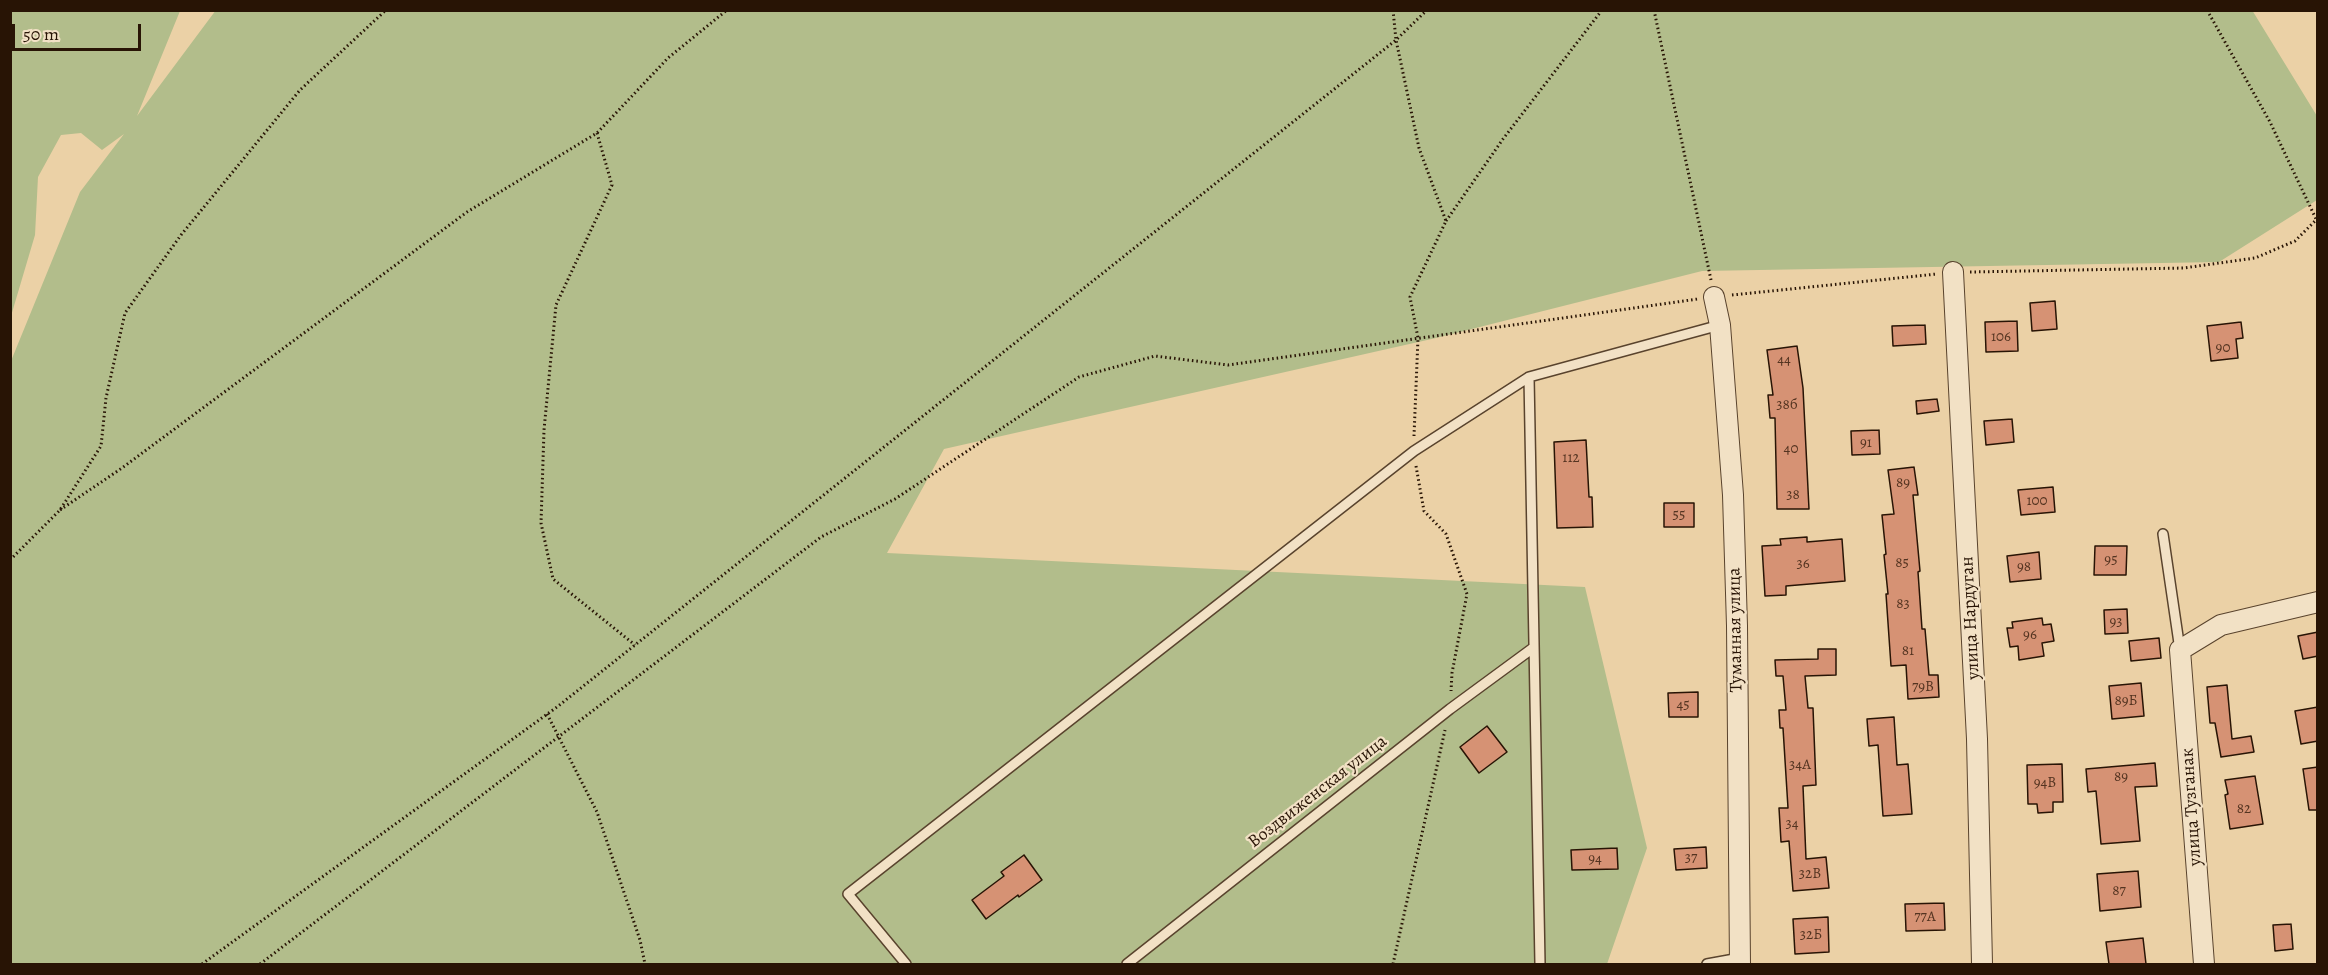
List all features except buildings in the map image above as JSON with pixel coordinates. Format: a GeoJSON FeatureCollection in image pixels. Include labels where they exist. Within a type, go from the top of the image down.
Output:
{"type":"FeatureCollection","features":[{"type":"Feature","properties":{"kind":"street","name":"улица Нардуган"},"geometry":{"type":"LineString","coordinates":[[1953,272],[1977,739],[1982,964]]}},
{"type":"Feature","properties":{"kind":"street","name":"Туманная улица"},"geometry":{"type":"LineString","coordinates":[[1714,297],[1720,325],[1733,495],[1737,626],[1740,961]]}},
{"type":"Feature","properties":{"kind":"street"},"geometry":{"type":"LineString","coordinates":[[2180,650],[2221,625],[2318,602]]}},
{"type":"Feature","properties":{"kind":"street","name":"улица Тузганак"},"geometry":{"type":"LineString","coordinates":[[2180,650],[2204,964]]}},
{"type":"Feature","properties":{"kind":"lane"},"geometry":{"type":"LineString","coordinates":[[906,964],[848,894],[1414,450],[1529,377],[1720,325]]}},
{"type":"Feature","properties":{"kind":"lane"},"geometry":{"type":"LineString","coordinates":[[1529,377],[1540,964]]}},
{"type":"Feature","properties":{"kind":"lane"},"geometry":{"type":"LineString","coordinates":[[2163,534],[2180,650]]}},
{"type":"Feature","properties":{"kind":"lane","name":"Воздвиженская улица"},"geometry":{"type":"LineString","coordinates":[[1127,964],[1450,709],[1533,648]]}},
{"type":"Feature","properties":{"kind":"lane"},"geometry":{"type":"LineString","coordinates":[[1707,964],[1740,961]]}},
{"type":"Feature","properties":{"kind":"path"},"geometry":{"type":"LineString","coordinates":[[60,510],[101,446],[106,398],[125,313],[180,235],[300,90],[386,10]]}},
{"type":"Feature","properties":{"kind":"path"},"geometry":{"type":"LineString","coordinates":[[10,560],[60,510],[122,468],[467,212],[597,133],[668,58],[727,10]]}},
{"type":"Feature","properties":{"kind":"path"},"geometry":{"type":"LineString","coordinates":[[1394,10],[1396,40],[1419,148],[1446,220]]}},
{"type":"Feature","properties":{"kind":"path"},"geometry":{"type":"LineString","coordinates":[[202,964],[547,714],[1396,40],[1427,10]]}},
{"type":"Feature","properties":{"kind":"path"},"geometry":{"type":"LineString","coordinates":[[1393,964],[1450,709],[1452,673],[1467,594],[1446,534],[1424,511],[1414,450],[1418,338],[1410,297],[1446,220],[1503,140],[1602,10]]}},
{"type":"Feature","properties":{"kind":"path"},"geometry":{"type":"LineString","coordinates":[[1654,10],[1714,297]]}},
{"type":"Feature","properties":{"kind":"path"},"geometry":{"type":"LineString","coordinates":[[260,964],[821,537],[895,499],[1079,377],[1155,356],[1228,365],[1714,297],[1953,272],[2184,268],[2255,258],[2295,241],[2317,219],[2270,122],[2207,10]]}},
{"type":"Feature","properties":{"kind":"path"},"geometry":{"type":"LineString","coordinates":[[597,133],[612,185],[556,305],[544,430],[541,524],[553,579],[635,645]]}},
{"type":"Feature","properties":{"kind":"path"},"geometry":{"type":"LineString","coordinates":[[547,714],[597,812],[640,940],[645,964]]}},
{"type":"Feature","properties":{"kind":"green space"},"geometry":{"type":"Polygon","coordinates":[[[216,10],[2252,10],[2317,116],[2317,200],[2219,262],[1702,271],[1436,338],[944,449],[887,553],[1585,587],[1647,848],[1607,964],[11,964],[11,361],[80,192],[124,134],[102,150],[81,133],[61,135],[38,177],[35,235],[11,316],[11,11],[180,11],[137,116],[216,10]]]}}]}
